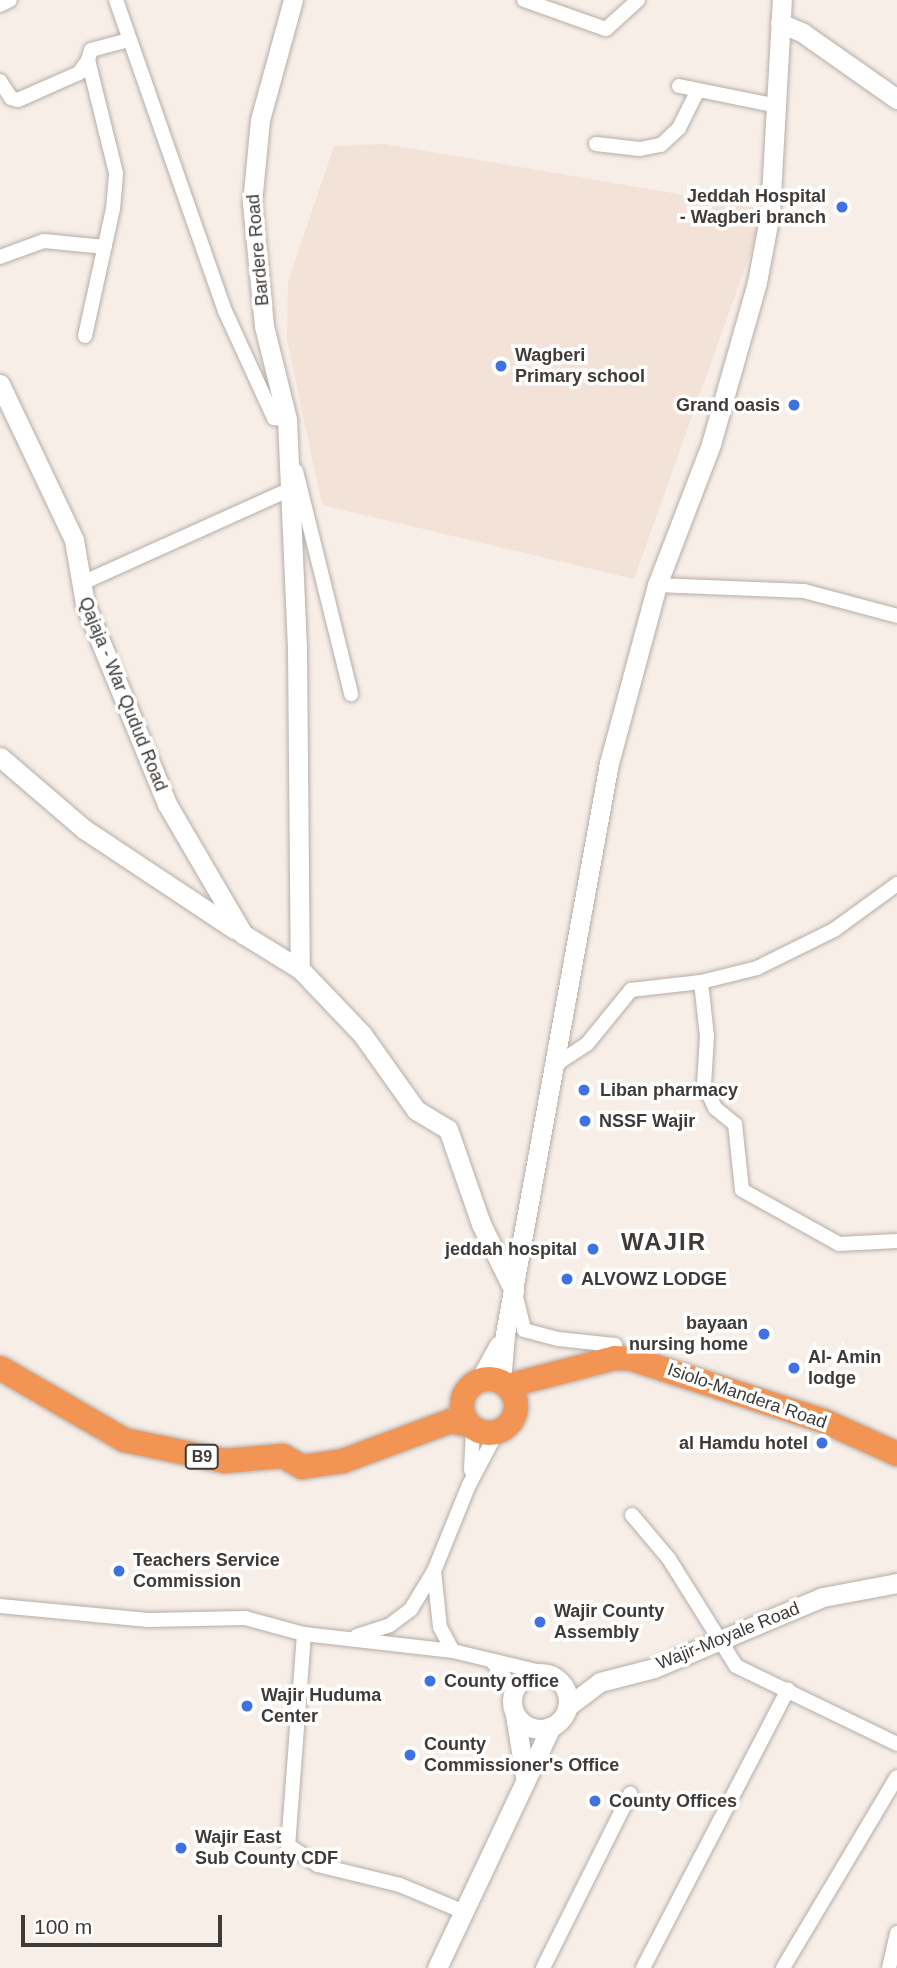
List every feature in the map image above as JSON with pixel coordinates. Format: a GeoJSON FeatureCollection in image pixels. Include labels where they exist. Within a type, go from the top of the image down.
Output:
{"type":"FeatureCollection","features":[{"type":"Feature","properties":{"kind":"highway","name":"Isiolo-Mandera Road"},"geometry":{"type":"LineString","coordinates":[[418,1432],[443,1407],[488,1386],[552,1376],[615,1358],[668,1369],[736,1396],[824,1421],[897,1454]]}},
{"type":"Feature","properties":{"kind":"highway","name":"Isiolo-Mandera Road"},"geometry":{"type":"LineString","coordinates":[[0,1368],[124,1440],[225,1461],[282,1456],[302,1467],[342,1461],[451,1421],[488,1425]]}},
{"type":"Feature","properties":{"kind":"highway"},"geometry":{"type":"LineString","coordinates":[[488,1425],[552,1376]]}},
{"type":"Feature","properties":{"kind":"highway"},"geometry":{"type":"LineString","coordinates":[[488,1386],[515,1400],[488,1425],[462,1411],[488,1386]]}},
{"type":"Feature","properties":{"kind":"street"},"geometry":{"type":"LineString","coordinates":[[0,5],[10,0]]}},
{"type":"Feature","properties":{"kind":"street"},"geometry":{"type":"LineString","coordinates":[[116,0],[128,40],[186,189],[225,311],[274,418],[288,421],[351,694]]}},
{"type":"Feature","properties":{"kind":"street","name":"Bardere Road"},"geometry":{"type":"LineString","coordinates":[[293,0],[261,120],[252,203],[264,326],[288,421],[288,490],[297,662],[300,968]]}},
{"type":"Feature","properties":{"kind":"street"},"geometry":{"type":"LineString","coordinates":[[524,0],[606,29],[638,0]]}},
{"type":"Feature","properties":{"kind":"street"},"geometry":{"type":"LineString","coordinates":[[488,1386],[505,1334],[514,1291],[552,1067],[609,763],[657,585],[711,444],[757,282],[770,213],[781,1]]}},
{"type":"Feature","properties":{"kind":"street"},"geometry":{"type":"LineString","coordinates":[[780,23],[803,33],[897,99]]}},
{"type":"Feature","properties":{"kind":"street"},"geometry":{"type":"LineString","coordinates":[[0,81],[11,98],[18,100],[79,73],[91,50],[128,40]]}},
{"type":"Feature","properties":{"kind":"street"},"geometry":{"type":"LineString","coordinates":[[85,336],[105,247],[116,173],[88,60]]}},
{"type":"Feature","properties":{"kind":"street"},"geometry":{"type":"LineString","coordinates":[[679,86],[777,106]]}},
{"type":"Feature","properties":{"kind":"street"},"geometry":{"type":"LineString","coordinates":[[596,144],[640,149],[661,145],[679,128],[698,90]]}},
{"type":"Feature","properties":{"kind":"street"},"geometry":{"type":"LineString","coordinates":[[0,257],[44,241],[105,247]]}},
{"type":"Feature","properties":{"kind":"street","name":"Qajaja - War Qudud Road"},"geometry":{"type":"LineString","coordinates":[[0,384],[74,540],[80,584],[150,770],[191,849],[243,934],[300,968],[362,1034],[416,1110],[448,1129],[481,1224],[514,1291]]}},
{"type":"Feature","properties":{"kind":"street"},"geometry":{"type":"LineString","coordinates":[[80,584],[288,490]]}},
{"type":"Feature","properties":{"kind":"street"},"geometry":{"type":"LineString","coordinates":[[657,585],[804,591],[897,616]]}},
{"type":"Feature","properties":{"kind":"street"},"geometry":{"type":"LineString","coordinates":[[0,757],[84,829],[243,934]]}},
{"type":"Feature","properties":{"kind":"street"},"geometry":{"type":"LineString","coordinates":[[552,1067],[587,1044],[631,990],[701,982],[757,968],[823,935],[896,883]]}},
{"type":"Feature","properties":{"kind":"street"},"geometry":{"type":"LineString","coordinates":[[701,982],[707,1036],[704,1085],[715,1108],[735,1124],[742,1189],[839,1244],[897,1241]]}},
{"type":"Feature","properties":{"kind":"street"},"geometry":{"type":"LineString","coordinates":[[514,1291],[524,1330],[558,1339],[615,1345],[615,1358]]}},
{"type":"Feature","properties":{"kind":"street"},"geometry":{"type":"LineString","coordinates":[[352,1637],[390,1625],[411,1609],[433,1571],[469,1485],[488,1425]]}},
{"type":"Feature","properties":{"kind":"street"},"geometry":{"type":"LineString","coordinates":[[469,1485],[488,1425]]}},
{"type":"Feature","properties":{"kind":"street"},"geometry":{"type":"LineString","coordinates":[[632,1515],[669,1559],[718,1642],[736,1666],[897,1744]]}},
{"type":"Feature","properties":{"kind":"street"},"geometry":{"type":"LineString","coordinates":[[433,1571],[440,1627],[453,1651]]}},
{"type":"Feature","properties":{"kind":"street","name":"Wajir-Moyale Road"},"geometry":{"type":"LineString","coordinates":[[567,1707],[600,1682],[654,1668],[823,1597],[897,1583]]}},
{"type":"Feature","properties":{"kind":"street"},"geometry":{"type":"LineString","coordinates":[[0,1606],[148,1620],[245,1618],[304,1633],[453,1651],[548,1675],[600,1682]]}},
{"type":"Feature","properties":{"kind":"street"},"geometry":{"type":"LineString","coordinates":[[304,1633],[288,1845],[318,1865],[400,1885],[462,1911]]}},
{"type":"Feature","properties":{"kind":"street"},"geometry":{"type":"LineString","coordinates":[[492,1661],[514,1690],[515,1715],[525,1776]]}},
{"type":"Feature","properties":{"kind":"street"},"geometry":{"type":"LineString","coordinates":[[436,1968],[525,1776],[551,1727],[567,1707],[568,1696],[548,1675],[529,1675],[514,1690]]}},
{"type":"Feature","properties":{"kind":"street"},"geometry":{"type":"LineString","coordinates":[[643,1968],[788,1690]]}},
{"type":"Feature","properties":{"kind":"street"},"geometry":{"type":"LineString","coordinates":[[515,1715],[529,1727],[551,1727]]}},
{"type":"Feature","properties":{"kind":"street"},"geometry":{"type":"LineString","coordinates":[[783,1968],[897,1777]]}},
{"type":"Feature","properties":{"kind":"street"},"geometry":{"type":"LineString","coordinates":[[542,1968],[630,1794]]}},
{"type":"Feature","properties":{"kind":"street"},"geometry":{"type":"LineString","coordinates":[[889,1968],[897,1933]]}},
{"type":"Feature","properties":{"kind":"shaded area","name":"Wagberi Primary school"},"geometry":{"type":"Polygon","coordinates":[[[385,144],[766,209],[634,579],[322,505],[287,340],[288,282],[334,146],[385,144]]]}},
{"type":"Feature","properties":{"kind":"place","name":"Jeddah Hospital - Wagberi branch"},"geometry":{"type":"Point","coordinates":[842,207]}},
{"type":"Feature","properties":{"kind":"place","name":"Wagberi Primary school"},"geometry":{"type":"Point","coordinates":[501,366]}},
{"type":"Feature","properties":{"kind":"place","name":"Grand oasis"},"geometry":{"type":"Point","coordinates":[794,405]}},
{"type":"Feature","properties":{"kind":"place","name":"Liban pharmacy"},"geometry":{"type":"Point","coordinates":[584,1090]}},
{"type":"Feature","properties":{"kind":"place","name":"NSSF Wajir"},"geometry":{"type":"Point","coordinates":[585,1121]}},
{"type":"Feature","properties":{"kind":"place","name":"jeddah hospital"},"geometry":{"type":"Point","coordinates":[593,1249]}},
{"type":"Feature","properties":{"kind":"place","name":"ALVOWZ LODGE"},"geometry":{"type":"Point","coordinates":[567,1279]}},
{"type":"Feature","properties":{"kind":"place","name":"bayaan nursing home"},"geometry":{"type":"Point","coordinates":[764,1334]}},
{"type":"Feature","properties":{"kind":"place","name":"Al- Amin lodge"},"geometry":{"type":"Point","coordinates":[794,1368]}},
{"type":"Feature","properties":{"kind":"place","name":"al Hamdu hotel"},"geometry":{"type":"Point","coordinates":[822,1443]}},
{"type":"Feature","properties":{"kind":"place","name":"Teachers Service Commission"},"geometry":{"type":"Point","coordinates":[119,1571]}},
{"type":"Feature","properties":{"kind":"place","name":"Wajir County Assembly"},"geometry":{"type":"Point","coordinates":[540,1622]}},
{"type":"Feature","properties":{"kind":"place","name":"County office"},"geometry":{"type":"Point","coordinates":[430,1681]}},
{"type":"Feature","properties":{"kind":"place","name":"Wajir Huduma Center"},"geometry":{"type":"Point","coordinates":[247,1706]}},
{"type":"Feature","properties":{"kind":"place","name":"County Commissioner's Office"},"geometry":{"type":"Point","coordinates":[410,1755]}},
{"type":"Feature","properties":{"kind":"place","name":"County Offices"},"geometry":{"type":"Point","coordinates":[595,1801]}},
{"type":"Feature","properties":{"kind":"place","name":"Wajir East Sub County CDF"},"geometry":{"type":"Point","coordinates":[181,1848]}},
{"type":"Feature","properties":{"kind":"district","name":"WAJIR"},"geometry":{"type":"Point","coordinates":[664,1242]}}]}
